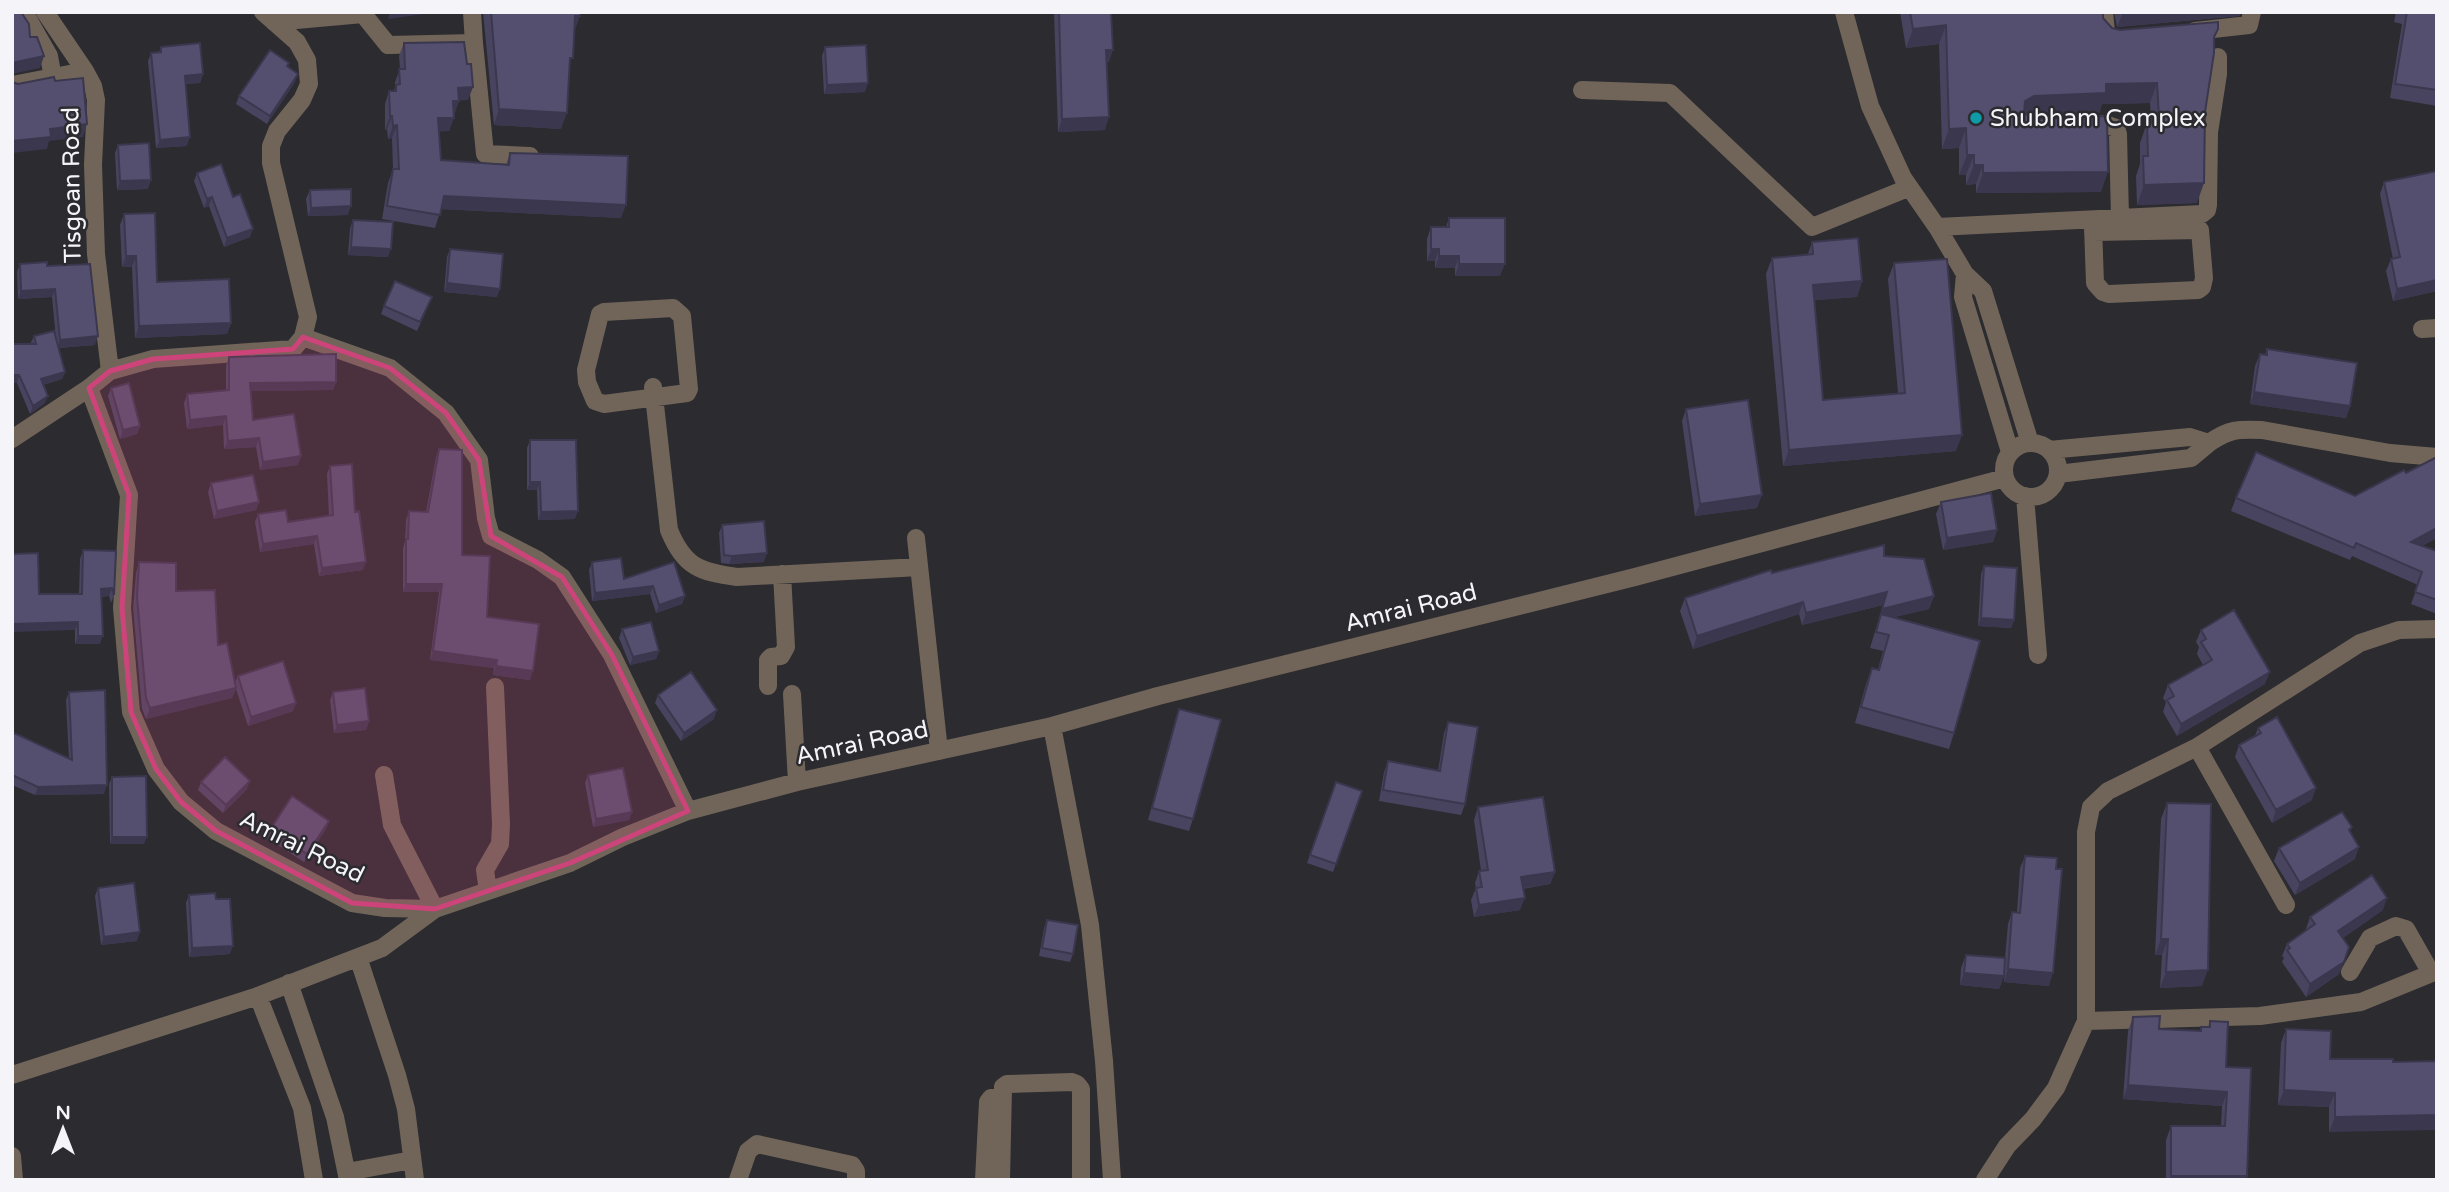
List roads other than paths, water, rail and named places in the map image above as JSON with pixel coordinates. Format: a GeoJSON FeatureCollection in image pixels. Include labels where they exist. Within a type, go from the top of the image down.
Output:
{"type":"FeatureCollection","features":[{"type":"Feature","properties":{"kind":"street"},"geometry":{"type":"LineString","coordinates":[[24,12],[50,56],[53,78]]}},
{"type":"Feature","properties":{"kind":"street","name":"Tisgoan Road"},"geometry":{"type":"LineString","coordinates":[[45,12],[85,71],[93,86],[96,100],[93,165],[96,254],[110,370]]}},
{"type":"Feature","properties":{"kind":"street"},"geometry":{"type":"LineString","coordinates":[[472,12],[485,154],[552,157]]}},
{"type":"Feature","properties":{"kind":"street"},"geometry":{"type":"LineString","coordinates":[[1844,12],[1870,106],[1909,188],[1937,227],[1965,274],[1983,291],[2030,443]]}},
{"type":"Feature","properties":{"kind":"street"},"geometry":{"type":"LineString","coordinates":[[2104,12],[2109,37],[2128,38]]}},
{"type":"Feature","properties":{"kind":"street"},"geometry":{"type":"LineString","coordinates":[[2179,33],[2249,25],[2252,12]]}},
{"type":"Feature","properties":{"kind":"street"},"geometry":{"type":"LineString","coordinates":[[268,17],[363,14],[388,45],[474,43]]}},
{"type":"Feature","properties":{"kind":"street"},"geometry":{"type":"LineString","coordinates":[[12,439],[89,388],[110,370],[153,359],[293,349],[303,337],[308,317],[271,163],[271,146],[277,131],[302,100],[309,84],[307,60],[297,42],[268,17]]}},
{"type":"Feature","properties":{"kind":"street"},"geometry":{"type":"LineString","coordinates":[[2093,226],[2120,218],[2202,214],[2207,210],[2209,132],[2218,57]]}},
{"type":"Feature","properties":{"kind":"street"},"geometry":{"type":"LineString","coordinates":[[12,85],[85,71]]}},
{"type":"Feature","properties":{"kind":"street"},"geometry":{"type":"LineString","coordinates":[[1582,90],[1670,93],[1812,227],[1909,188]]}},
{"type":"Feature","properties":{"kind":"street"},"geometry":{"type":"LineString","coordinates":[[2066,125],[2105,124],[2116,128],[2120,218]]}},
{"type":"Feature","properties":{"kind":"street"},"geometry":{"type":"LineString","coordinates":[[1937,227],[2093,226],[2200,230],[2202,287],[2109,294],[2103,292],[2095,283],[2093,226]]}},
{"type":"Feature","properties":{"kind":"street"},"geometry":{"type":"LineString","coordinates":[[1965,274],[1963,297],[2010,452]]}},
{"type":"Feature","properties":{"kind":"street"},"geometry":{"type":"LineString","coordinates":[[673,308],[680,311],[689,389],[683,395],[654,393],[604,404],[595,401],[587,382],[586,370],[597,319],[604,312],[673,308]]}},
{"type":"Feature","properties":{"kind":"street"},"geometry":{"type":"LineString","coordinates":[[303,337],[390,368],[446,413],[479,460],[491,536],[538,561],[562,578],[612,656],[688,811]]}},
{"type":"Feature","properties":{"kind":"street","name":"Amrai Road"},"geometry":{"type":"LineString","coordinates":[[89,388],[129,495],[122,608],[131,712],[156,769],[181,802],[216,831],[352,903],[384,908],[435,909],[570,863],[623,837],[688,811],[797,782],[1052,726],[1158,696],[1635,578],[2005,478]]}},
{"type":"Feature","properties":{"kind":"street"},"geometry":{"type":"LineString","coordinates":[[654,393],[670,530],[675,544],[690,562],[708,573],[737,577],[919,567]]}},
{"type":"Feature","properties":{"kind":"street"},"geometry":{"type":"LineString","coordinates":[[2058,474],[2191,458],[2225,432],[2241,429],[2262,430],[2390,453],[2437,457]]}},
{"type":"Feature","properties":{"kind":"street"},"geometry":{"type":"LineString","coordinates":[[2049,450],[2190,437],[2209,443]]}},
{"type":"Feature","properties":{"kind":"street"},"geometry":{"type":"LineString","coordinates":[[2030,443],[2042,445],[2049,450],[2057,464],[2058,474],[2051,489],[2043,494],[2025,496],[2009,487],[2005,478],[2006,460],[2010,452],[2017,447],[2030,443]]}},
{"type":"Feature","properties":{"kind":"street"},"geometry":{"type":"LineString","coordinates":[[2025,496],[2038,655]]}},
{"type":"Feature","properties":{"kind":"street"},"geometry":{"type":"LineString","coordinates":[[916,538],[939,751]]}},
{"type":"Feature","properties":{"kind":"street"},"geometry":{"type":"LineString","coordinates":[[768,686],[768,660],[781,656],[786,647],[782,574]]}},
{"type":"Feature","properties":{"kind":"street"},"geometry":{"type":"LineString","coordinates":[[1985,1180],[2007,1146],[2033,1119],[2056,1088],[2086,1021],[2086,832],[2091,807],[2108,791],[2197,747],[2360,643],[2399,630],[2437,629]]}},
{"type":"Feature","properties":{"kind":"street"},"geometry":{"type":"LineString","coordinates":[[488,891],[485,870],[500,844],[495,687]]}},
{"type":"Feature","properties":{"kind":"street"},"geometry":{"type":"LineString","coordinates":[[792,694],[797,782]]}},
{"type":"Feature","properties":{"kind":"street"},"geometry":{"type":"LineString","coordinates":[[1052,726],[1090,925],[1104,1061],[1112,1180]]}},
{"type":"Feature","properties":{"kind":"street"},"geometry":{"type":"LineString","coordinates":[[2197,747],[2286,905]]}},
{"type":"Feature","properties":{"kind":"street"},"geometry":{"type":"LineString","coordinates":[[12,1075],[258,996],[358,957],[382,947],[435,909],[392,825],[384,775]]}},
{"type":"Feature","properties":{"kind":"street"},"geometry":{"type":"LineString","coordinates":[[2086,1021],[2260,1016],[2361,1002],[2434,972],[2406,929],[2396,926],[2370,938],[2350,972]]}},
{"type":"Feature","properties":{"kind":"street"},"geometry":{"type":"LineString","coordinates":[[358,957],[406,1109],[415,1180]]}},
{"type":"Feature","properties":{"kind":"street"},"geometry":{"type":"LineString","coordinates":[[289,983],[335,1117],[348,1176],[412,1160]]}},
{"type":"Feature","properties":{"kind":"street"},"geometry":{"type":"LineString","coordinates":[[258,996],[302,1108],[314,1180]]}},
{"type":"Feature","properties":{"kind":"street"},"geometry":{"type":"LineString","coordinates":[[1001,1180],[1002,1097],[1003,1087],[1007,1084],[1077,1084],[1081,1089],[1081,1180]]}},
{"type":"Feature","properties":{"kind":"street"},"geometry":{"type":"LineString","coordinates":[[984,1180],[988,1102],[991,1098],[1002,1097]]}},
{"type":"Feature","properties":{"kind":"street"},"geometry":{"type":"LineString","coordinates":[[738,1180],[748,1151],[757,1144],[852,1165],[856,1171],[856,1180]]}},
{"type":"Feature","properties":{"kind":"street"},"geometry":{"type":"LineString","coordinates":[[12,1156],[14,1180]]}},
{"type":"Feature","properties":{"kind":"place","name":"Shubham Complex"},"geometry":{"type":"Point","coordinates":[1976,118]}}]}
